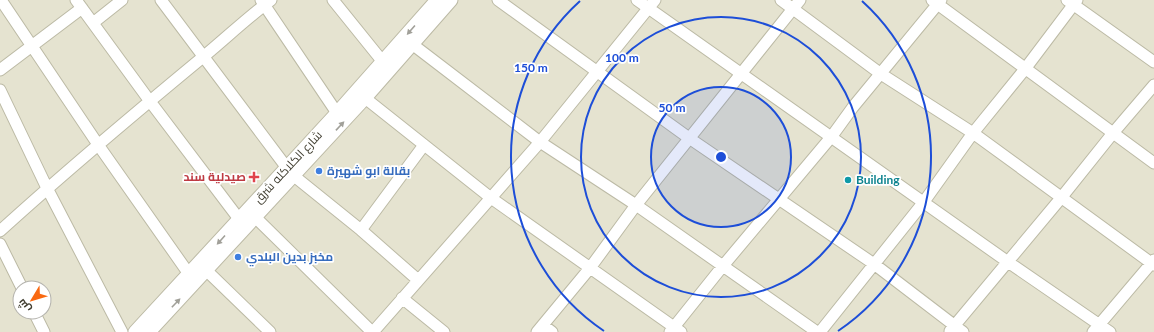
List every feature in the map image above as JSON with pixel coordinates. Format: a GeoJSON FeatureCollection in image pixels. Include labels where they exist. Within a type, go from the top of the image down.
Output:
{"type":"FeatureCollection","features":[{"type":"Feature","properties":{"kind":"street"},"geometry":{"type":"LineString","coordinates":[[1,0],[99,146],[189,274]]}},
{"type":"Feature","properties":{"kind":"street"},"geometry":{"type":"LineString","coordinates":[[93,24],[122,0]]}},
{"type":"Feature","properties":{"kind":"street"},"geometry":{"type":"LineString","coordinates":[[161,0],[290,172],[361,230],[418,280]]}},
{"type":"Feature","properties":{"kind":"street"},"geometry":{"type":"LineString","coordinates":[[333,0],[383,62]]}},
{"type":"Feature","properties":{"kind":"street","name":"شارع الكلاكله شرق"},"geometry":{"type":"LineString","coordinates":[[149,332],[256,218],[337,113],[437,0]]}},
{"type":"Feature","properties":{"kind":"street","name":"شارع الكلاكله شرق"},"geometry":{"type":"LineString","coordinates":[[136,332],[239,219],[290,172],[365,98],[450,0]]}},
{"type":"Feature","properties":{"kind":"street"},"geometry":{"type":"LineString","coordinates":[[498,0],[689,138],[874,264],[956,330],[1008,262],[1154,85]]}},
{"type":"Feature","properties":{"kind":"street"},"geometry":{"type":"LineString","coordinates":[[637,0],[651,4],[741,73],[1008,262],[1096,328],[1110,332]]}},
{"type":"Feature","properties":{"kind":"street"},"geometry":{"type":"LineString","coordinates":[[781,0],[797,4],[881,74],[973,133],[1153,263],[1096,328]]}},
{"type":"Feature","properties":{"kind":"street"},"geometry":{"type":"LineString","coordinates":[[365,98],[490,198],[675,330],[722,266],[832,136],[853,106],[881,74],[937,1],[1025,69],[1154,163]]}},
{"type":"Feature","properties":{"kind":"street"},"geometry":{"type":"LineString","coordinates":[[0,231],[47,188],[99,146],[149,100],[204,56],[265,2],[337,113]]}},
{"type":"Feature","properties":{"kind":"street"},"geometry":{"type":"LineString","coordinates":[[820,332],[923,203],[973,133],[1025,69],[1072,2],[1154,62]]}},
{"type":"Feature","properties":{"kind":"street"},"geometry":{"type":"LineString","coordinates":[[0,70],[32,45],[79,4],[239,219]]}},
{"type":"Feature","properties":{"kind":"street"},"geometry":{"type":"LineString","coordinates":[[256,218],[372,332],[540,142],[651,4]]}},
{"type":"Feature","properties":{"kind":"street"},"geometry":{"type":"LineString","coordinates":[[552,332],[540,328],[590,268],[636,205],[797,4]]}},
{"type":"Feature","properties":{"kind":"street"},"geometry":{"type":"LineString","coordinates":[[412,44],[540,142],[636,205],[817,332]]}},
{"type":"Feature","properties":{"kind":"street"},"geometry":{"type":"LineString","coordinates":[[0,90],[47,188],[122,332]]}},
{"type":"Feature","properties":{"kind":"street"},"geometry":{"type":"LineString","coordinates":[[361,230],[424,145]]}},
{"type":"Feature","properties":{"kind":"street"},"geometry":{"type":"LineString","coordinates":[[0,244],[18,280]]}},
{"type":"Feature","properties":{"kind":"street"},"geometry":{"type":"LineString","coordinates":[[207,270],[270,332]]}},
{"type":"Feature","properties":{"kind":"street"},"geometry":{"type":"LineString","coordinates":[[402,298],[444,332]]}},
{"type":"Feature","properties":{"kind":"street"},"geometry":{"type":"LineString","coordinates":[[38,320],[44,332]]}},
{"type":"Feature","properties":{"kind":"shaded area"},"geometry":{"type":"Polygon","coordinates":[[[0,0],[1154,0],[1154,332],[0,332],[0,0]]]}},
{"type":"Feature","properties":{"kind":"place","name":"بقالة ابو شهيرة"},"geometry":{"type":"Point","coordinates":[319,171]}},
{"type":"Feature","properties":{"kind":"place","name":"صيدلية سند"},"geometry":{"type":"Point","coordinates":[254,177]}},
{"type":"Feature","properties":{"kind":"place","name":"Building"},"geometry":{"type":"Point","coordinates":[848,180]}},
{"type":"Feature","properties":{"kind":"place","name":"مخبز بدين البلدي"},"geometry":{"type":"Point","coordinates":[238,257]}}]}
